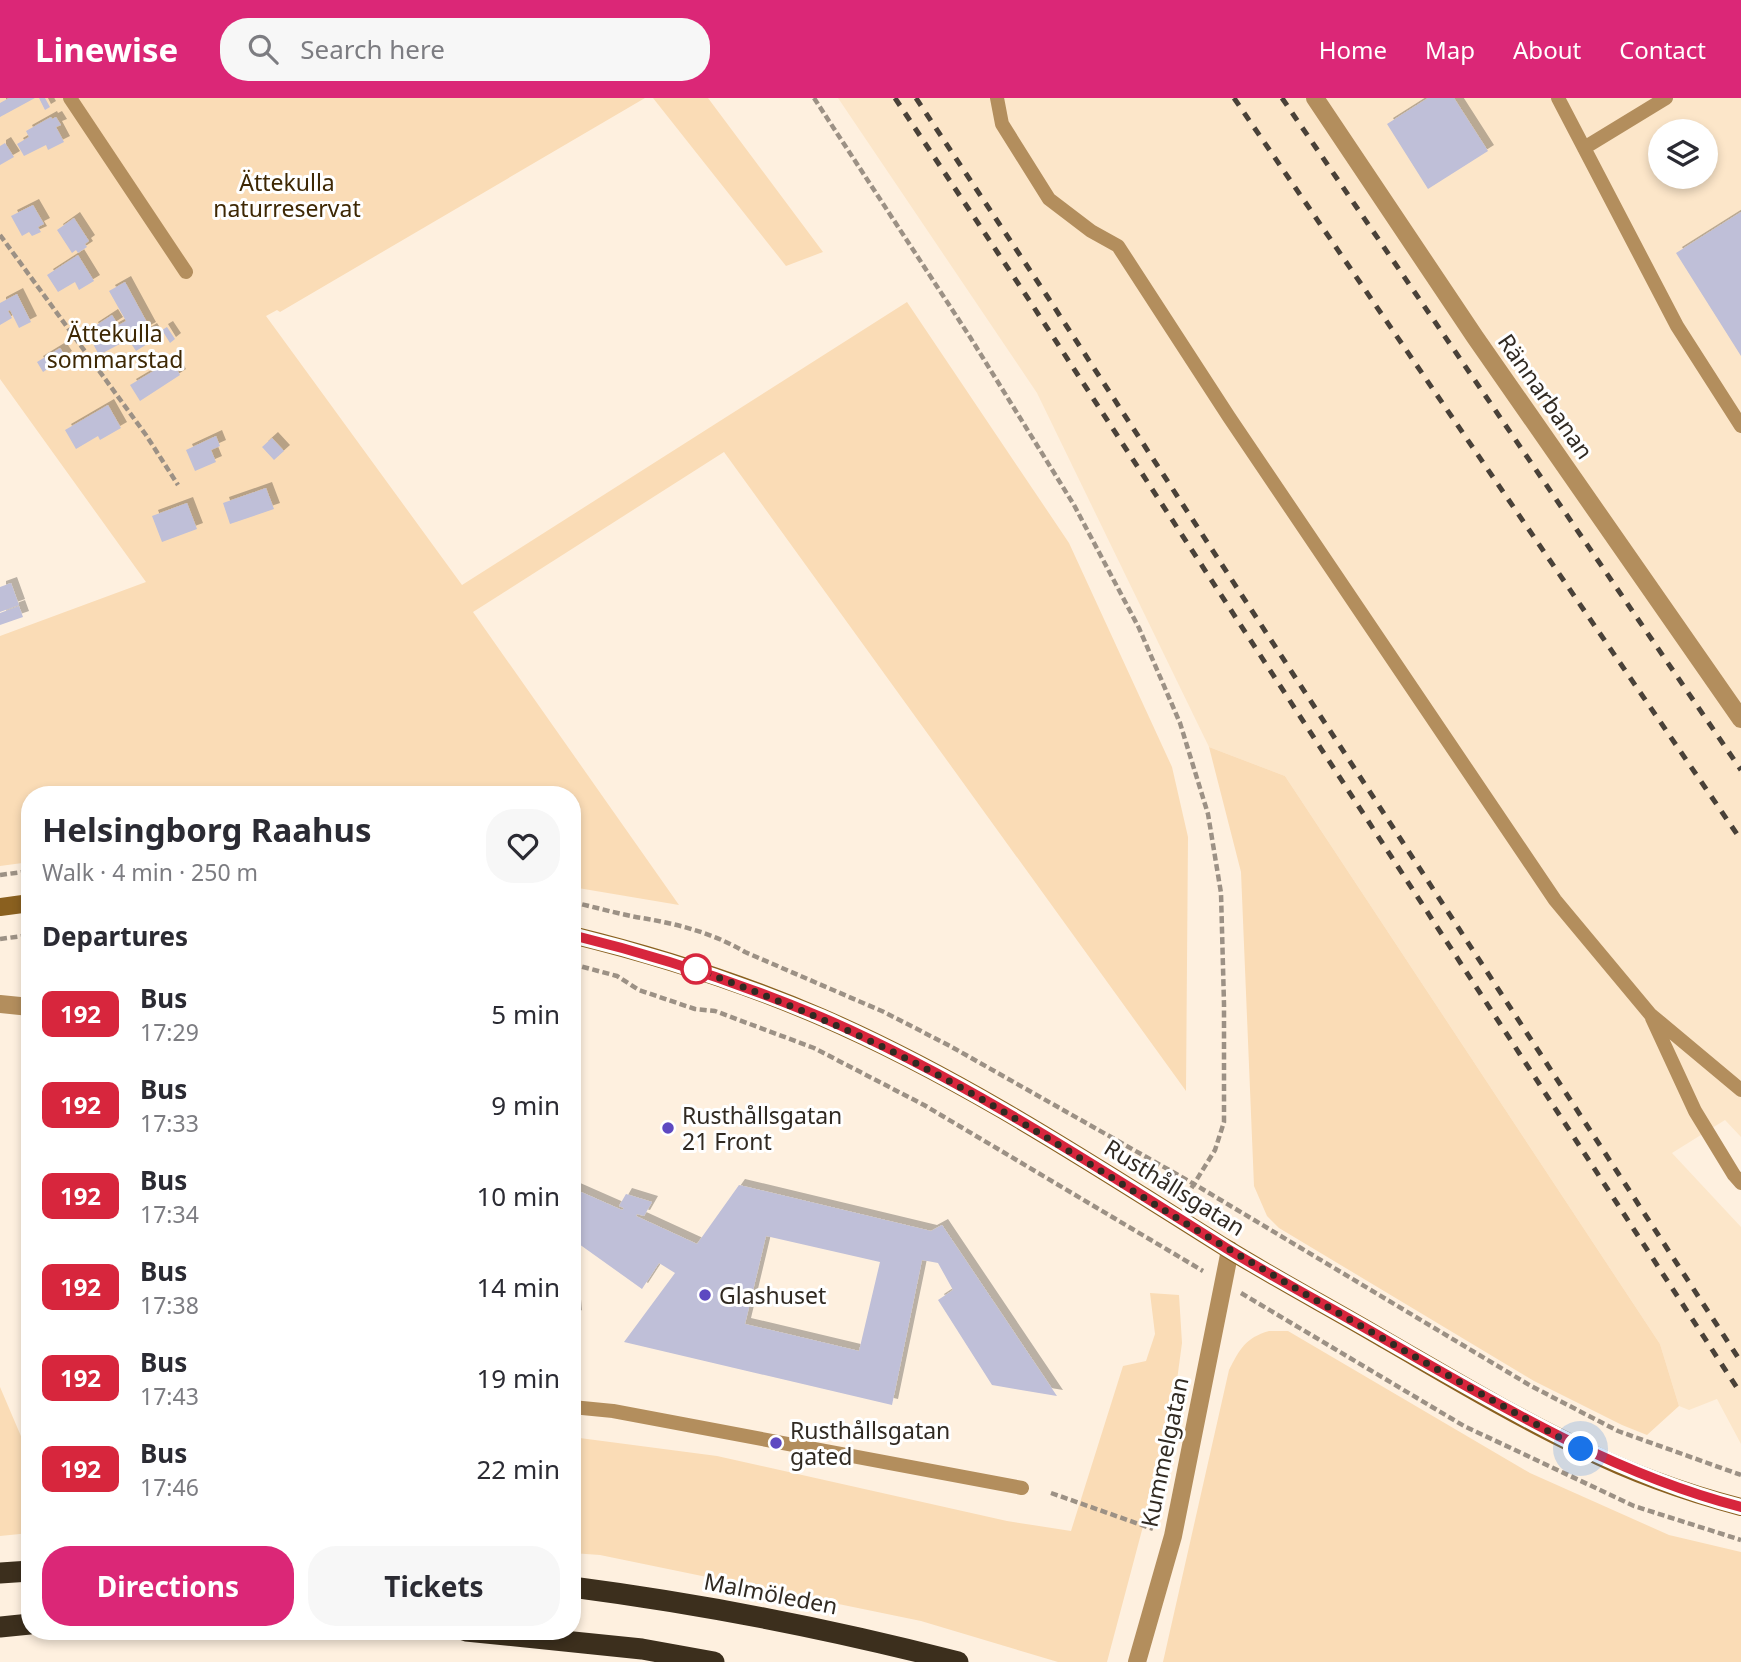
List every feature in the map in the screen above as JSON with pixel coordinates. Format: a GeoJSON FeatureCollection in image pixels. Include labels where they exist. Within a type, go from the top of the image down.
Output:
{"type":"FeatureCollection","features":[{"type":"Feature","properties":{"kind":"highway"},"geometry":{"type":"LineString","coordinates":[[0,1573],[21,1572]]}},
{"type":"Feature","properties":{"kind":"highway","name":"Malmöleden"},"geometry":{"type":"LineString","coordinates":[[581,1588],[660,1598],[768,1619],[870,1639],[958,1662]]}},
{"type":"Feature","properties":{"kind":"highway"},"geometry":{"type":"LineString","coordinates":[[0,1627],[21,1625]]}},
{"type":"Feature","properties":{"kind":"highway"},"geometry":{"type":"LineString","coordinates":[[554,1640],[642,1649],[714,1662]]}},
{"type":"Feature","properties":{"kind":"main road"},"geometry":{"type":"LineString","coordinates":[[0,907],[21,904]]}},
{"type":"Feature","properties":{"kind":"main road","name":"Rusthållsgatan"},"geometry":{"type":"LineString","coordinates":[[581,937],[670,960],[824,1018],[937,1074],[1083,1158],[1230,1250],[1444,1374],[1581,1449],[1688,1492],[1741,1507]]}},
{"type":"Feature","properties":{"kind":"street","name":"Rännarbanan"},"geometry":{"type":"LineString","coordinates":[[1315,98],[1475,337],[1741,719]]}},
{"type":"Feature","properties":{"kind":"street"},"geometry":{"type":"LineString","coordinates":[[0,1004],[21,1006]]}},
{"type":"Feature","properties":{"kind":"street","name":"Kummelgatan"},"geometry":{"type":"LineString","coordinates":[[1137,1662],[1173,1536],[1230,1250]]}},
{"type":"Feature","properties":{"kind":"lane"},"geometry":{"type":"LineString","coordinates":[[69,98],[186,272]]}},
{"type":"Feature","properties":{"kind":"lane"},"geometry":{"type":"LineString","coordinates":[[996,98],[1002,124],[1049,199],[1091,231],[1118,246],[1237,428],[1555,900],[1650,1014],[1741,1090]]}},
{"type":"Feature","properties":{"kind":"lane"},"geometry":{"type":"LineString","coordinates":[[1558,98],[1677,326],[1741,426]]}},
{"type":"Feature","properties":{"kind":"lane"},"geometry":{"type":"LineString","coordinates":[[1584,149],[1666,98]]}},
{"type":"Feature","properties":{"kind":"lane"},"geometry":{"type":"LineString","coordinates":[[1650,1014],[1695,1111],[1741,1183]]}},
{"type":"Feature","properties":{"kind":"lane"},"geometry":{"type":"LineString","coordinates":[[581,1408],[627,1414],[1022,1488]]}},
{"type":"Feature","properties":{"kind":"path"},"geometry":{"type":"LineString","coordinates":[[814,98],[970,337],[1074,505],[1139,628],[1180,723],[1208,814],[1221,893],[1224,1122],[1215,1150],[1174,1215]]}},
{"type":"Feature","properties":{"kind":"path"},"geometry":{"type":"LineString","coordinates":[[0,235],[146,435],[178,485]]}},
{"type":"Feature","properties":{"kind":"path"},"geometry":{"type":"LineString","coordinates":[[0,875],[21,872]]}},
{"type":"Feature","properties":{"kind":"path"},"geometry":{"type":"LineString","coordinates":[[581,904],[670,922],[726,941],[765,961],[884,1012],[950,1046],[1194,1184],[1531,1386],[1618,1431],[1741,1475]]}},
{"type":"Feature","properties":{"kind":"path"},"geometry":{"type":"LineString","coordinates":[[0,939],[21,936]]}},
{"type":"Feature","properties":{"kind":"path"},"geometry":{"type":"LineString","coordinates":[[581,966],[617,976],[639,990],[695,1009],[715,1011],[814,1048],[924,1105],[1464,1426],[1634,1506],[1741,1540]]}},
{"type":"Feature","properties":{"kind":"path"},"geometry":{"type":"LineString","coordinates":[[1051,1493],[1173,1536]]}},
{"type":"Feature","properties":{"kind":"shaded area"},"geometry":{"type":"Polygon","coordinates":[[[838,98],[1741,98],[1741,1137],[1725,1120],[1672,1153],[1741,1227],[1741,1444],[1717,1399],[1689,1410],[1679,1406],[1660,1344],[1285,776],[1209,747],[1037,393],[838,98]]]}},
{"type":"Feature","properties":{"kind":"green space"},"geometry":{"type":"Polygon","coordinates":[[[0,98],[645,98],[280,312],[277,310],[266,316],[462,585],[907,302],[1069,543],[1172,767],[1188,837],[1186,1091],[724,452],[473,612],[679,905],[581,889],[581,786],[21,786],[21,863],[0,866],[0,636],[146,582],[0,379],[0,98]]]}},
{"type":"Feature","properties":{"kind":"green space"},"geometry":{"type":"Polygon","coordinates":[[[653,98],[708,98],[823,252],[786,266],[653,98]]]}},
{"type":"Feature","properties":{"kind":"green space"},"geometry":{"type":"Polygon","coordinates":[[[1209,747],[1285,776],[1660,1344],[1679,1406],[1647,1435],[1534,1381],[1279,1228],[1267,1216],[1254,1186],[1241,872],[1209,747]]]}},
{"type":"Feature","properties":{"kind":"green space"},"geometry":{"type":"Polygon","coordinates":[[[1150,1293],[1179,1295],[1182,1343],[1172,1417],[1107,1662],[1058,1662],[921,1621],[600,1555],[581,1554],[581,1438],[717,1456],[1007,1521],[1071,1531],[1123,1366],[1146,1361],[1155,1334],[1150,1293]]]}},
{"type":"Feature","properties":{"kind":"green space"},"geometry":{"type":"Polygon","coordinates":[[[1269,1331],[1288,1331],[1530,1473],[1669,1535],[1741,1552],[1741,1662],[1163,1662],[1229,1370],[1244,1345],[1269,1331]]]}},
{"type":"Feature","properties":{"kind":"green space"},"geometry":{"type":"Polygon","coordinates":[[[0,1387],[21,1436],[21,1534],[0,1536],[0,1387]]]}},
{"type":"Feature","properties":{"kind":"building"},"geometry":{"type":"Polygon","coordinates":[[[9,98],[35,98],[0,117],[0,103],[9,98]]]}},
{"type":"Feature","properties":{"kind":"building"},"geometry":{"type":"Polygon","coordinates":[[[39,98],[45,98],[50,107],[45,110],[39,98]]]}},
{"type":"Feature","properties":{"kind":"building"},"geometry":{"type":"Polygon","coordinates":[[[1428,98],[1454,98],[1488,151],[1428,189],[1387,124],[1428,98]]]}},
{"type":"Feature","properties":{"kind":"building"},"geometry":{"type":"Polygon","coordinates":[[[51,117],[56,117],[61,125],[56,127],[64,142],[48,150],[46,145],[24,156],[17,144],[29,137],[26,131],[51,117]]]}},
{"type":"Feature","properties":{"kind":"building"},"geometry":{"type":"Polygon","coordinates":[[[5,143],[14,157],[0,165],[0,146],[5,143]]]}},
{"type":"Feature","properties":{"kind":"building"},"geometry":{"type":"Polygon","coordinates":[[[33,205],[44,224],[38,227],[41,232],[32,236],[29,232],[22,236],[11,216],[33,205]]]}},
{"type":"Feature","properties":{"kind":"building"},"geometry":{"type":"Polygon","coordinates":[[[1741,212],[1741,356],[1676,253],[1741,212]]]}},
{"type":"Feature","properties":{"kind":"building"},"geometry":{"type":"Polygon","coordinates":[[[74,218],[89,241],[85,244],[87,247],[78,253],[76,250],[72,253],[57,230],[74,218]]]}},
{"type":"Feature","properties":{"kind":"building"},"geometry":{"type":"Polygon","coordinates":[[[78,255],[94,281],[79,290],[75,282],[58,292],[47,275],[78,255]]]}},
{"type":"Feature","properties":{"kind":"building"},"geometry":{"type":"Polygon","coordinates":[[[125,282],[150,328],[99,355],[91,340],[126,321],[109,291],[125,282]]]}},
{"type":"Feature","properties":{"kind":"building"},"geometry":{"type":"Polygon","coordinates":[[[17,294],[31,322],[19,328],[10,310],[8,311],[12,318],[0,325],[0,303],[17,294]]]}},
{"type":"Feature","properties":{"kind":"building"},"geometry":{"type":"Polygon","coordinates":[[[112,315],[117,323],[97,336],[92,328],[112,315]]]}},
{"type":"Feature","properties":{"kind":"building"},"geometry":{"type":"Polygon","coordinates":[[[167,327],[175,339],[170,343],[162,330],[167,327]]]}},
{"type":"Feature","properties":{"kind":"building"},"geometry":{"type":"Polygon","coordinates":[[[151,329],[157,338],[136,351],[130,342],[151,329]]]}},
{"type":"Feature","properties":{"kind":"building"},"geometry":{"type":"Polygon","coordinates":[[[60,348],[66,357],[43,372],[37,362],[60,348]]]}},
{"type":"Feature","properties":{"kind":"building"},"geometry":{"type":"Polygon","coordinates":[[[172,360],[180,375],[140,401],[130,385],[172,360]]]}},
{"type":"Feature","properties":{"kind":"building"},"geometry":{"type":"Polygon","coordinates":[[[108,405],[121,428],[100,440],[98,436],[76,449],[65,430],[108,405]]]}},
{"type":"Feature","properties":{"kind":"building"},"geometry":{"type":"Polygon","coordinates":[[[216,436],[220,446],[211,450],[216,462],[195,471],[186,450],[216,436]]]}},
{"type":"Feature","properties":{"kind":"building"},"geometry":{"type":"Polygon","coordinates":[[[272,438],[284,451],[274,460],[262,447],[272,438]]]}},
{"type":"Feature","properties":{"kind":"building"},"geometry":{"type":"Polygon","coordinates":[[[266,488],[274,509],[230,524],[223,503],[266,488]]]}},
{"type":"Feature","properties":{"kind":"building"},"geometry":{"type":"Polygon","coordinates":[[[187,503],[197,529],[162,542],[152,516],[187,503]]]}},
{"type":"Feature","properties":{"kind":"building"},"geometry":{"type":"Polygon","coordinates":[[[11,583],[19,605],[0,612],[0,587],[11,583]]]}},
{"type":"Feature","properties":{"kind":"building"},"geometry":{"type":"Polygon","coordinates":[[[19,606],[23,617],[0,625],[0,613],[19,606]]]}},
{"type":"Feature","properties":{"kind":"building","name":"Glashuset"},"geometry":{"type":"Polygon","coordinates":[[[739,1185],[931,1231],[942,1225],[1057,1396],[992,1385],[938,1300],[953,1290],[938,1263],[922,1260],[892,1405],[624,1342],[675,1273],[659,1263],[642,1289],[581,1245],[581,1192],[622,1210],[624,1208],[619,1206],[626,1194],[652,1202],[644,1216],[636,1216],[697,1244],[739,1185]],[[766,1236],[745,1324],[859,1351],[880,1262],[766,1236]]]}},
{"type":"Feature","properties":{"kind":"railway"},"geometry":{"type":"LineString","coordinates":[[895,98],[1741,1394]]}},
{"type":"Feature","properties":{"kind":"railway"},"geometry":{"type":"LineString","coordinates":[[916,98],[1741,1362]]}},
{"type":"Feature","properties":{"kind":"railway"},"geometry":{"type":"LineString","coordinates":[[1234,98],[1741,840]]}},
{"type":"Feature","properties":{"kind":"railway"},"geometry":{"type":"LineString","coordinates":[[1282,98],[1741,770]]}},
{"type":"Feature","properties":{"kind":"bus line","name":"192"},"geometry":{"type":"LineString","coordinates":[[581,937],[670,960],[824,1018],[937,1074],[1083,1158],[1230,1250],[1444,1374],[1581,1449],[1688,1492],[1741,1507]]}},
{"type":"Feature","properties":{"kind":"place","name":"Rusthållsgatan 21 Front"},"geometry":{"type":"Point","coordinates":[668,1128]}},
{"type":"Feature","properties":{"kind":"place","name":"Glashuset"},"geometry":{"type":"Point","coordinates":[705,1295]}},
{"type":"Feature","properties":{"kind":"place","name":"Rusthållsgatan gated"},"geometry":{"type":"Point","coordinates":[776,1443]}},
{"type":"Feature","properties":{"kind":"route"},"geometry":{"type":"LineString","coordinates":[[696,969],[824,1018],[937,1074],[1083,1158],[1230,1250],[1444,1374],[1581,1449]]}},
{"type":"Feature","properties":{"kind":"park label","name":"Ättekulla naturreservat"},"geometry":{"type":"Point","coordinates":[287,195]}},
{"type":"Feature","properties":{"kind":"park label","name":"Ättekulla sommarstad"},"geometry":{"type":"Point","coordinates":[115,346]}}]}
